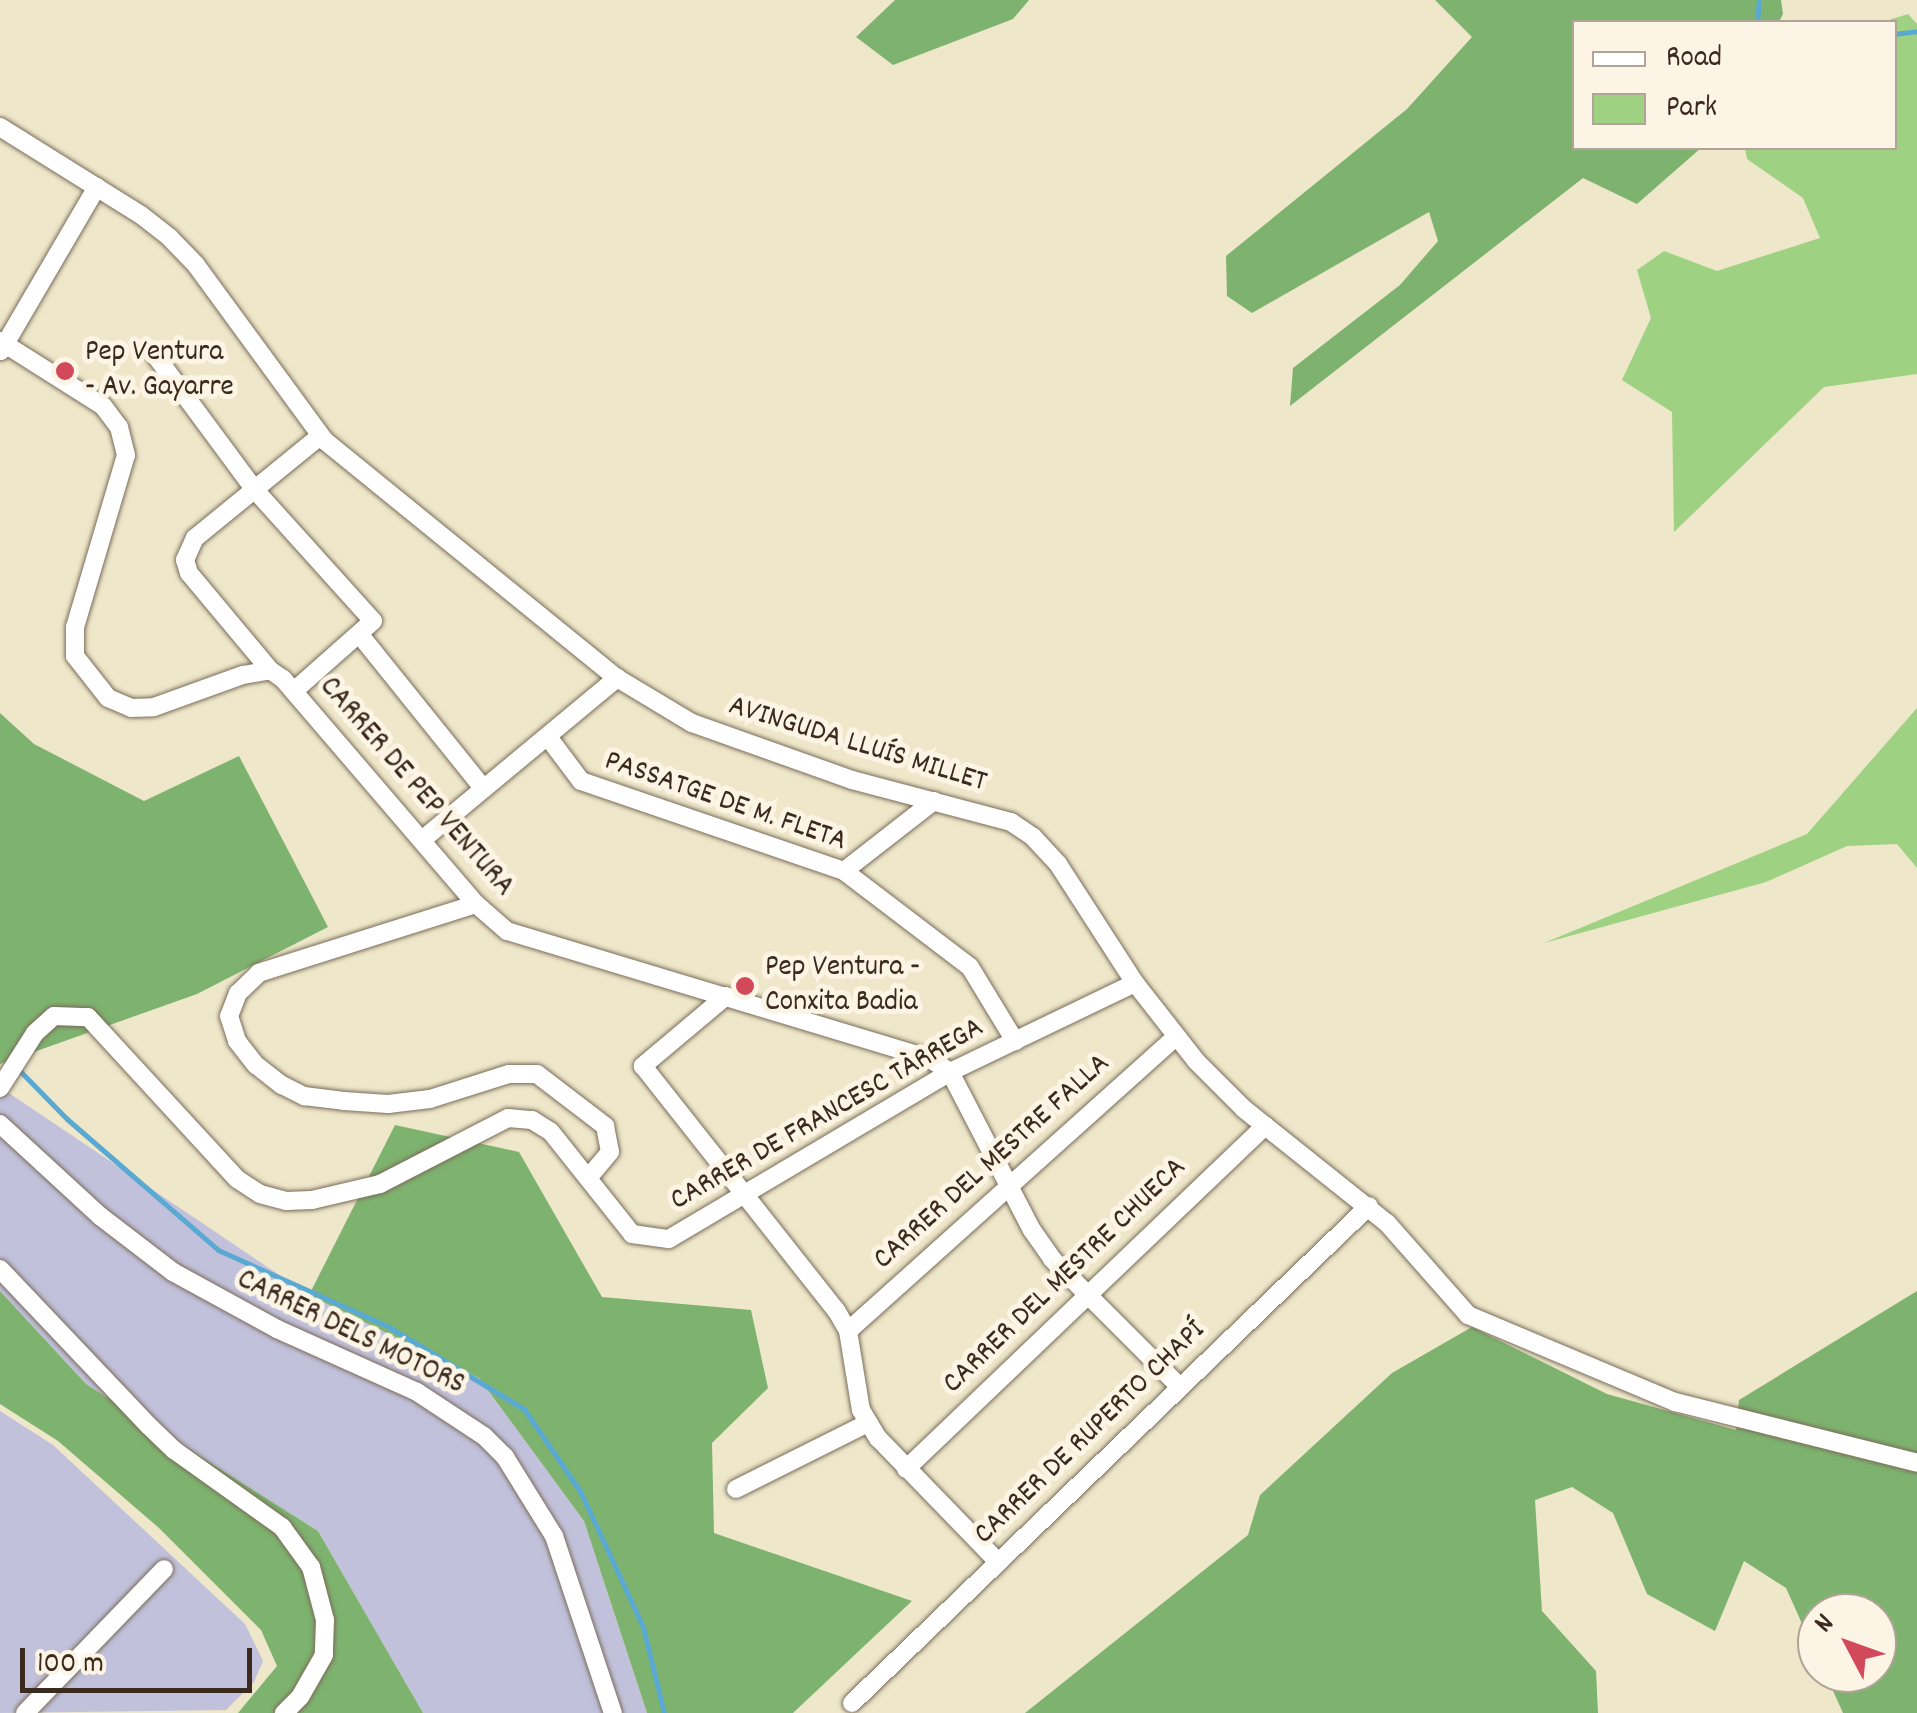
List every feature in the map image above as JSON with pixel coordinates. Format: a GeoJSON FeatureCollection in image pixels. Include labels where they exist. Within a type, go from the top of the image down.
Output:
{"type":"FeatureCollection","features":[{"type":"Feature","properties":{"kind":"street","name":"AVINGUDA LLUÍS MILLET"},"geometry":{"type":"LineString","coordinates":[[0,127],[141,214],[196,265],[320,436],[617,678],[692,724],[852,780],[1011,822],[1033,837],[1058,864],[1135,983],[1223,1091],[1369,1206],[1468,1315],[1674,1402],[1917,1463]]}},
{"type":"Feature","properties":{"kind":"street"},"geometry":{"type":"LineString","coordinates":[[97,187],[2,346],[103,406],[120,427],[126,455],[75,628],[75,656],[88,678],[131,708],[154,708],[270,670]]}},
{"type":"Feature","properties":{"kind":"street"},"geometry":{"type":"LineString","coordinates":[[155,355],[255,490],[373,621],[294,691]]}},
{"type":"Feature","properties":{"kind":"street"},"geometry":{"type":"LineString","coordinates":[[255,490],[320,436]]}},
{"type":"Feature","properties":{"kind":"street","name":"CARRER DE PEP VENTURA"},"geometry":{"type":"LineString","coordinates":[[255,490],[195,538],[185,560],[188,573],[476,904],[506,931],[898,1047],[950,1072]]}},
{"type":"Feature","properties":{"kind":"street"},"geometry":{"type":"LineString","coordinates":[[360,635],[483,788]]}},
{"type":"Feature","properties":{"kind":"street"},"geometry":{"type":"LineString","coordinates":[[422,840],[617,678]]}},
{"type":"Feature","properties":{"kind":"street","name":"PASSATGE DE M. FLETA"},"geometry":{"type":"LineString","coordinates":[[548,737],[581,781],[844,872],[970,967],[1015,1041]]}},
{"type":"Feature","properties":{"kind":"street"},"geometry":{"type":"LineString","coordinates":[[844,872],[934,801]]}},
{"type":"Feature","properties":{"kind":"street"},"geometry":{"type":"LineString","coordinates":[[476,904],[259,973],[238,993],[230,1016],[237,1041],[256,1065],[282,1085],[304,1096],[344,1101],[388,1104],[430,1100],[509,1074],[536,1074],[606,1126],[610,1152],[588,1178]]}},
{"type":"Feature","properties":{"kind":"street","name":"CARRER DE FRANCESC TÀRREGA"},"geometry":{"type":"LineString","coordinates":[[0,1088],[35,1033],[54,1016],[88,1017],[237,1179],[260,1194],[286,1201],[312,1200],[380,1184],[508,1118],[532,1120],[551,1132],[632,1234],[650,1240],[668,1239],[950,1072],[1135,983]]}},
{"type":"Feature","properties":{"kind":"street"},"geometry":{"type":"LineString","coordinates":[[726,996],[643,1066],[836,1310],[848,1331],[861,1410],[868,1423],[998,1562]]}},
{"type":"Feature","properties":{"kind":"street","name":"CARRER DEL MESTRE FALLA"},"geometry":{"type":"LineString","coordinates":[[848,1331],[1176,1037]]}},
{"type":"Feature","properties":{"kind":"street"},"geometry":{"type":"LineString","coordinates":[[950,1072],[1032,1230],[1086,1296],[1179,1386]]}},
{"type":"Feature","properties":{"kind":"street","name":"CARRER DELS MOTORS"},"geometry":{"type":"LineString","coordinates":[[0,1124],[100,1216],[173,1272],[260,1321],[418,1392],[484,1436],[505,1457],[554,1536],[613,1713]]}},
{"type":"Feature","properties":{"kind":"street","name":"CARRER DEL MESTRE CHUECA"},"geometry":{"type":"LineString","coordinates":[[906,1468],[1265,1126]]}},
{"type":"Feature","properties":{"kind":"street","name":"CARRER DE RUPERTO CHAPÍ"},"geometry":{"type":"LineString","coordinates":[[852,1703],[1369,1206]]}},
{"type":"Feature","properties":{"kind":"street"},"geometry":{"type":"LineString","coordinates":[[0,1269],[174,1450],[282,1527],[311,1567],[325,1620],[324,1655],[300,1697],[284,1713]]}},
{"type":"Feature","properties":{"kind":"street"},"geometry":{"type":"LineString","coordinates":[[736,1489],[868,1423]]}},
{"type":"Feature","properties":{"kind":"street"},"geometry":{"type":"LineString","coordinates":[[25,1713],[164,1569]]}},
{"type":"Feature","properties":{"kind":"shaded area"},"geometry":{"type":"Polygon","coordinates":[[[0,1087],[309,1295],[479,1378],[584,1521],[647,1713],[423,1713],[318,1531],[86,1384],[0,1291],[0,1087]]]}},
{"type":"Feature","properties":{"kind":"shaded area"},"geometry":{"type":"Polygon","coordinates":[[[0,1411],[53,1445],[245,1624],[263,1661],[254,1682],[226,1710],[0,1713],[0,1411]]]}},
{"type":"Feature","properties":{"kind":"green space"},"geometry":{"type":"Polygon","coordinates":[[[895,0],[1029,0],[1013,19],[893,65],[856,37],[895,0]]]}},
{"type":"Feature","properties":{"kind":"green space"},"geometry":{"type":"Polygon","coordinates":[[[1435,0],[1781,0],[1783,14],[1780,20],[1572,20],[1572,150],[1699,150],[1637,204],[1583,178],[1290,406],[1293,368],[1400,285],[1438,241],[1429,212],[1252,313],[1227,296],[1226,256],[1407,109],[1472,37],[1435,0]]]}},
{"type":"Feature","properties":{"kind":"green space"},"geometry":{"type":"Polygon","coordinates":[[[1908,14],[1917,24],[1917,374],[1824,387],[1674,532],[1672,412],[1622,380],[1651,318],[1637,270],[1664,251],[1717,271],[1820,238],[1803,198],[1747,159],[1745,150],[1897,150],[1897,20],[1889,20],[1908,14]]]}},
{"type":"Feature","properties":{"kind":"green space"},"geometry":{"type":"Polygon","coordinates":[[[1917,708],[1917,868],[1897,844],[1847,846],[1766,882],[1544,943],[1807,834],[1917,708]]]}},
{"type":"Feature","properties":{"kind":"green space"},"geometry":{"type":"Polygon","coordinates":[[[0,713],[34,744],[144,801],[239,756],[328,927],[197,994],[0,1064],[0,713]]]}},
{"type":"Feature","properties":{"kind":"green space"},"geometry":{"type":"Polygon","coordinates":[[[395,1125],[519,1152],[602,1297],[751,1310],[768,1388],[712,1443],[714,1533],[912,1601],[793,1713],[647,1713],[584,1521],[479,1378],[309,1295],[395,1125]]]}},
{"type":"Feature","properties":{"kind":"green space"},"geometry":{"type":"Polygon","coordinates":[[[0,1291],[86,1384],[318,1531],[423,1713],[238,1713],[277,1666],[261,1630],[159,1528],[58,1441],[0,1404],[0,1291]]]}},
{"type":"Feature","properties":{"kind":"green space"},"geometry":{"type":"Polygon","coordinates":[[[1917,1291],[1917,1713],[1843,1713],[1834,1693],[1897,1693],[1897,1593],[1797,1593],[1797,1612],[1786,1588],[1744,1561],[1715,1631],[1647,1594],[1613,1513],[1572,1487],[1535,1500],[1542,1611],[1596,1671],[1598,1713],[1025,1713],[1248,1535],[1260,1495],[1392,1373],[1472,1327],[1607,1394],[1736,1430],[1739,1400],[1917,1291]]]}},
{"type":"Feature","properties":{"kind":"waterway"},"geometry":{"type":"LineString","coordinates":[[1757,20],[1759,0]]}},
{"type":"Feature","properties":{"kind":"waterway"},"geometry":{"type":"LineString","coordinates":[[1897,34],[1917,31]]}},
{"type":"Feature","properties":{"kind":"waterway"},"geometry":{"type":"LineString","coordinates":[[19,1070],[67,1119],[218,1250],[389,1327],[524,1409],[580,1491],[643,1627],[664,1713]]}},
{"type":"Feature","properties":{"kind":"place","name":"Pep Ventura - Av. Gayarre"},"geometry":{"type":"Point","coordinates":[65,371]}},
{"type":"Feature","properties":{"kind":"place","name":"Pep Ventura - Conxita Badia"},"geometry":{"type":"Point","coordinates":[745,986]}}]}
